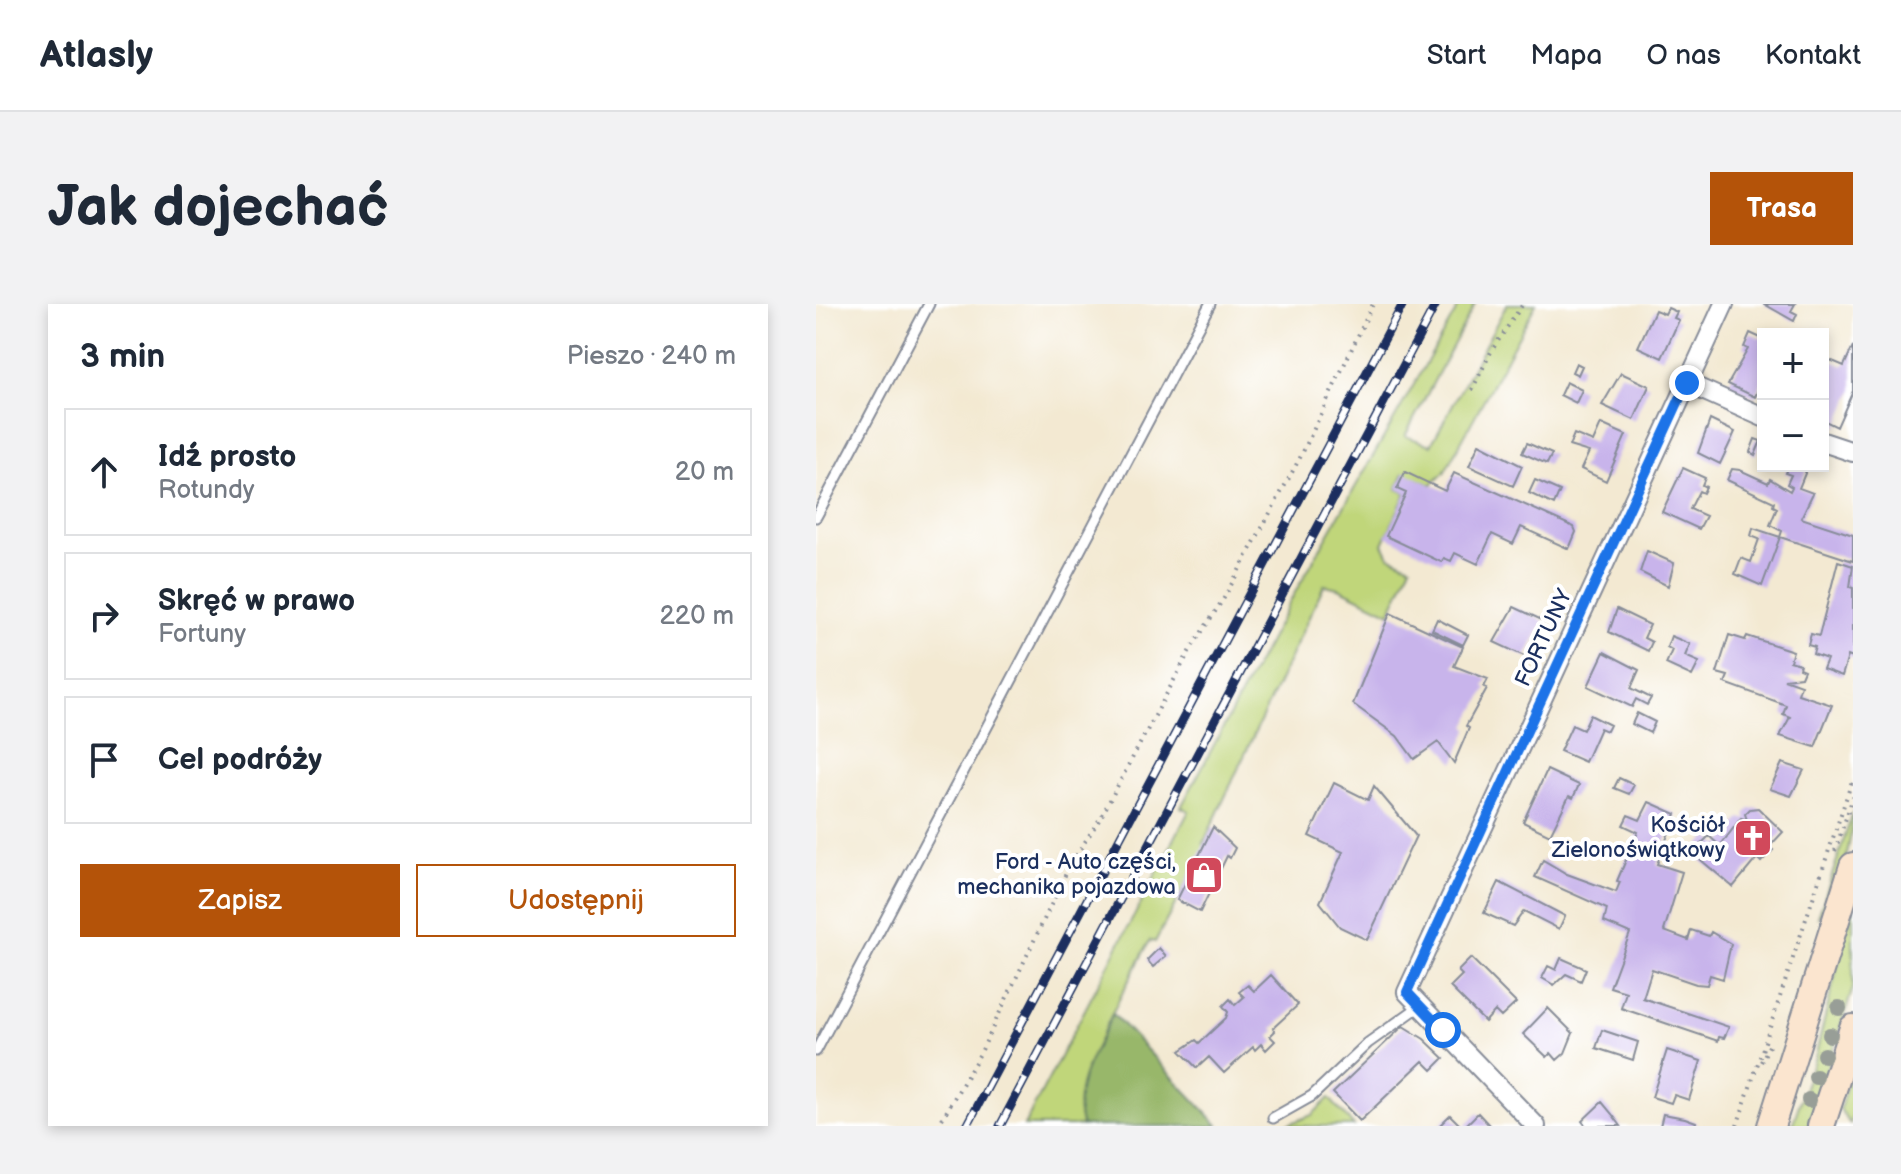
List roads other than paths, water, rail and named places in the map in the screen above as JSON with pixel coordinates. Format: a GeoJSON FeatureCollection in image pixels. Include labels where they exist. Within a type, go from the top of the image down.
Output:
{"type":"FeatureCollection","features":[{"type":"Feature","properties":{"kind":"main road"},"geometry":{"type":"LineString","coordinates":[[1771,1126],[1853,866]]}},
{"type":"Feature","properties":{"kind":"main road"},"geometry":{"type":"LineString","coordinates":[[1821,1126],[1853,1028]]}},
{"type":"Feature","properties":{"kind":"street","name":"FORTUNY"},"geometry":{"type":"LineString","coordinates":[[1413,999],[1724,304]]}},
{"type":"Feature","properties":{"kind":"street"},"geometry":{"type":"LineString","coordinates":[[1687,383],[1757,414]]}},
{"type":"Feature","properties":{"kind":"street"},"geometry":{"type":"LineString","coordinates":[[1829,444],[1853,452]]}},
{"type":"Feature","properties":{"kind":"street"},"geometry":{"type":"LineString","coordinates":[[1413,999],[1536,1126]]}},
{"type":"Feature","properties":{"kind":"lane"},"geometry":{"type":"LineString","coordinates":[[816,517],[929,304]]}},
{"type":"Feature","properties":{"kind":"lane"},"geometry":{"type":"LineString","coordinates":[[816,1051],[1210,304]]}},
{"type":"Feature","properties":{"kind":"lane"},"geometry":{"type":"LineString","coordinates":[[1273,1118],[1312,1096],[1413,999]]}},
{"type":"Feature","properties":{"kind":"railway"},"geometry":{"type":"LineString","coordinates":[[967,1126],[1403,304]]}},
{"type":"Feature","properties":{"kind":"railway"},"geometry":{"type":"LineString","coordinates":[[1000,1126],[1436,304]]}},
{"type":"Feature","properties":{"kind":"place","name":"Kościół Zielonoświątkowy"},"geometry":{"type":"Point","coordinates":[1753,838]}},
{"type":"Feature","properties":{"kind":"place","name":"Ford - Auto części, mechanika pojazdowa"},"geometry":{"type":"Point","coordinates":[1204,875]}}]}
